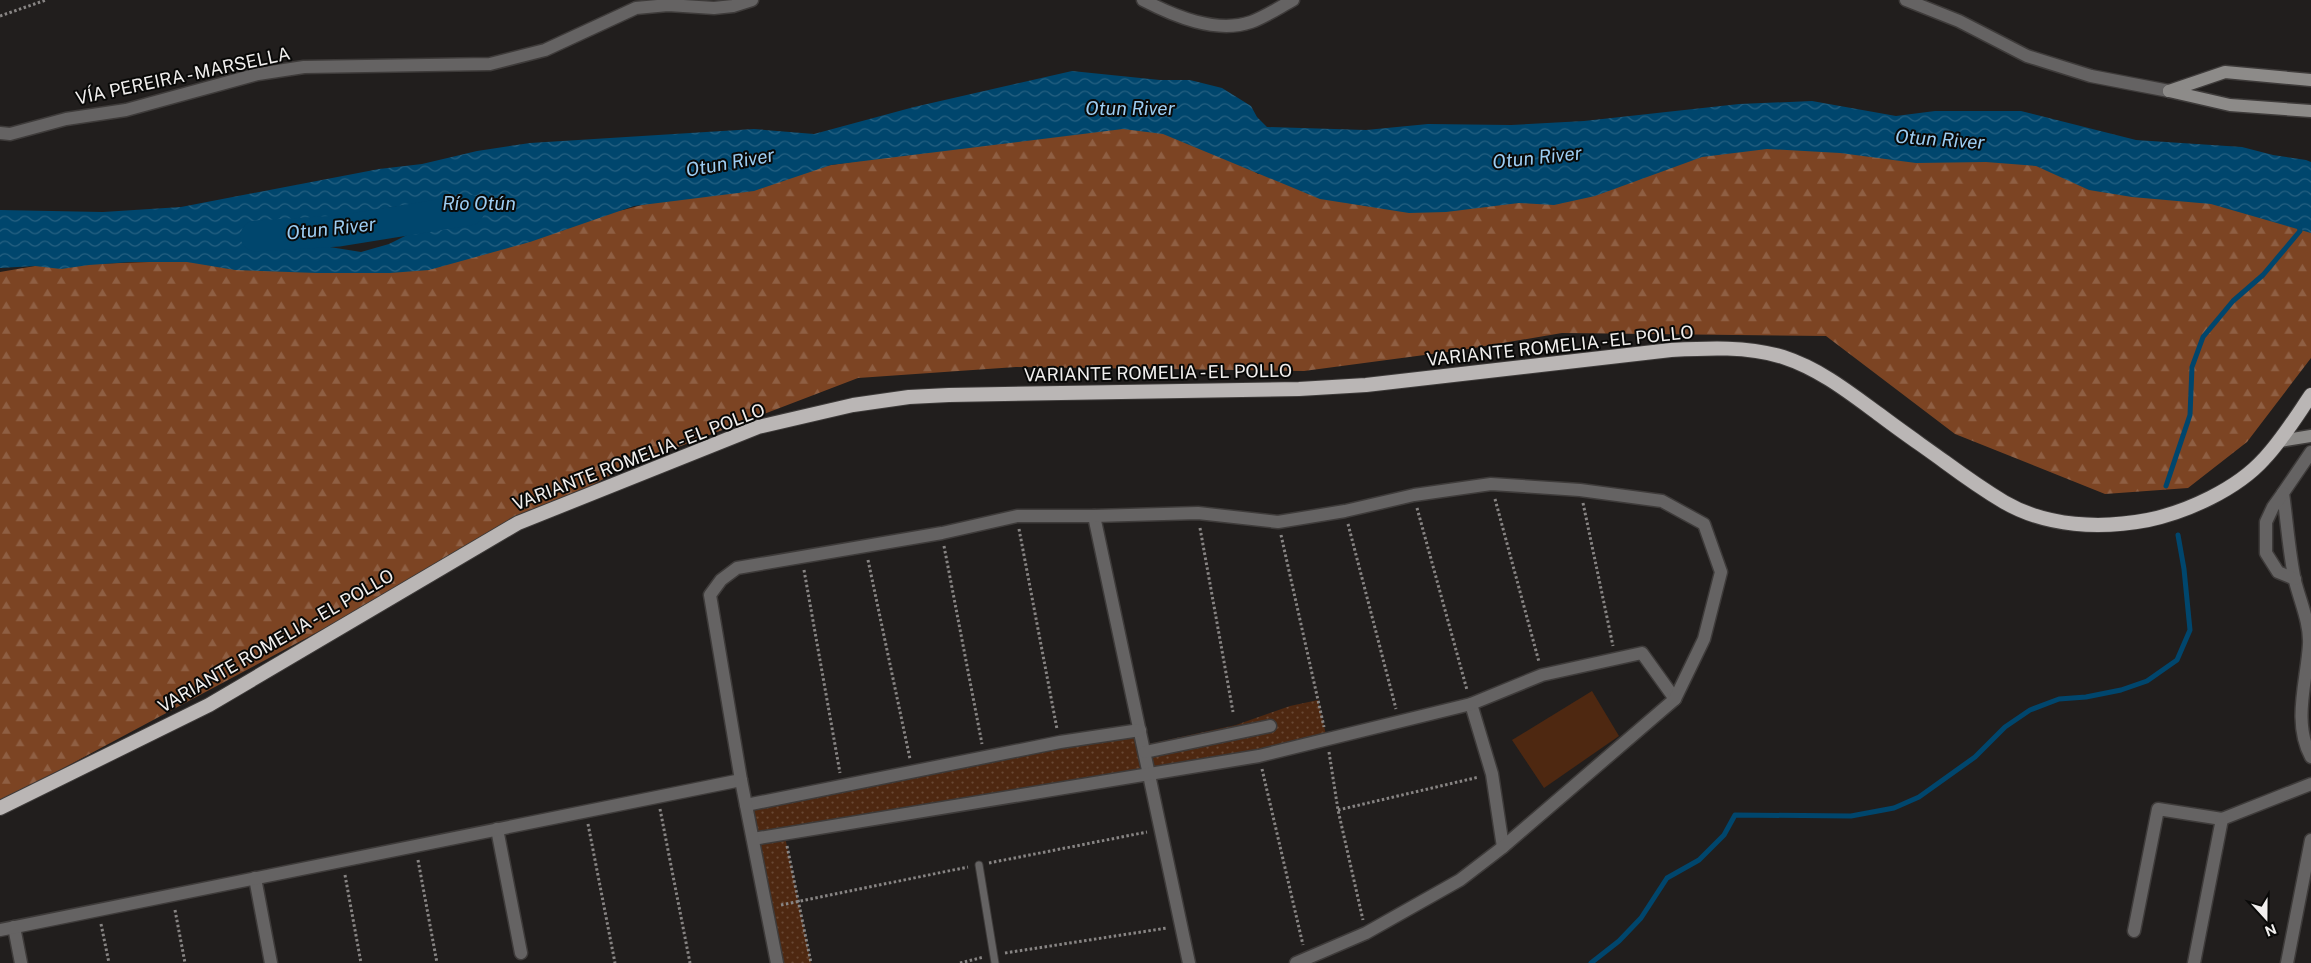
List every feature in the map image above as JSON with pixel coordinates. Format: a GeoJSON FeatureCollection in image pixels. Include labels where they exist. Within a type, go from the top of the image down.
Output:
{"type":"FeatureCollection","features":[{"type":"Feature","properties":{"kind":"highway","name":"VARIANTE ROMELIA - EL POLLO"},"geometry":{"type":"LineString","coordinates":[[0,808],[209,705],[518,523],[758,427],[853,405],[908,397],[949,395],[1299,389],[1356,386],[1671,350],[1715,348],[1753,351],[1784,358],[1812,369],[1841,386],[1967,478],[2006,503],[2044,518],[2084,525],[2127,524],[2161,517],[2216,495],[2262,461],[2280,441],[2311,395]]}},
{"type":"Feature","properties":{"kind":"main road"},"geometry":{"type":"LineString","coordinates":[[2169,91],[2225,72],[2311,80]]}},
{"type":"Feature","properties":{"kind":"main road"},"geometry":{"type":"LineString","coordinates":[[2169,91],[2230,104],[2311,111]]}},
{"type":"Feature","properties":{"kind":"main road"},"geometry":{"type":"LineString","coordinates":[[2280,441],[2311,436]]}},
{"type":"Feature","properties":{"kind":"street","name":"VÍA PEREIRA - MARSELLA"},"geometry":{"type":"LineString","coordinates":[[0,133],[10,134],[66,119],[126,110],[258,74],[304,67],[490,64],[545,50],[636,8],[668,4],[714,8],[733,6],[752,0]]}},
{"type":"Feature","properties":{"kind":"street"},"geometry":{"type":"LineString","coordinates":[[1143,0],[1171,15],[1221,26],[1251,22],[1293,0]]}},
{"type":"Feature","properties":{"kind":"street"},"geometry":{"type":"LineString","coordinates":[[1906,0],[1959,21],[2027,56],[2091,76],[2169,91]]}},
{"type":"Feature","properties":{"kind":"street"},"geometry":{"type":"LineString","coordinates":[[2295,579],[2278,572],[2266,552],[2266,522],[2273,507],[2311,452]]}},
{"type":"Feature","properties":{"kind":"street"},"geometry":{"type":"LineString","coordinates":[[778,963],[741,780],[710,595],[721,580],[737,568],[942,533],[1016,516],[1198,513],[1278,522],[1345,511],[1414,495],[1491,484],[1580,490],[1662,501],[1704,524],[1720,572],[1704,639],[1675,699],[1503,847],[1460,880],[1366,933],[1301,961]]}},
{"type":"Feature","properties":{"kind":"street"},"geometry":{"type":"LineString","coordinates":[[2283,493],[2295,579],[2306,618],[2309,643],[2300,705],[2307,749],[2311,757]]}},
{"type":"Feature","properties":{"kind":"street"},"geometry":{"type":"LineString","coordinates":[[1094,516],[1189,963]]}},
{"type":"Feature","properties":{"kind":"street"},"geometry":{"type":"LineString","coordinates":[[752,839],[784,832],[1259,756],[1471,704],[1542,675],[1642,653],[1675,699]]}},
{"type":"Feature","properties":{"kind":"street"},"geometry":{"type":"LineString","coordinates":[[1471,704],[1492,774],[1503,847]]}},
{"type":"Feature","properties":{"kind":"street"},"geometry":{"type":"LineString","coordinates":[[1145,752],[1270,726]]}},
{"type":"Feature","properties":{"kind":"street"},"geometry":{"type":"LineString","coordinates":[[746,805],[1060,742],[1140,730]]}},
{"type":"Feature","properties":{"kind":"street"},"geometry":{"type":"LineString","coordinates":[[0,930],[741,780]]}},
{"type":"Feature","properties":{"kind":"street"},"geometry":{"type":"LineString","coordinates":[[2134,931],[2158,809],[2222,819],[2311,784]]}},
{"type":"Feature","properties":{"kind":"street"},"geometry":{"type":"LineString","coordinates":[[2194,963],[2222,819]]}},
{"type":"Feature","properties":{"kind":"street"},"geometry":{"type":"LineString","coordinates":[[498,829],[521,953]]}},
{"type":"Feature","properties":{"kind":"street"},"geometry":{"type":"LineString","coordinates":[[2287,963],[2311,840]]}},
{"type":"Feature","properties":{"kind":"street"},"geometry":{"type":"LineString","coordinates":[[255,878],[271,963]]}},
{"type":"Feature","properties":{"kind":"street"},"geometry":{"type":"LineString","coordinates":[[14,927],[21,963]]}},
{"type":"Feature","properties":{"kind":"lane"},"geometry":{"type":"LineString","coordinates":[[979,865],[994,959]]}},
{"type":"Feature","properties":{"kind":"path"},"geometry":{"type":"LineString","coordinates":[[0,16],[46,0]]}},
{"type":"Feature","properties":{"kind":"path"},"geometry":{"type":"LineString","coordinates":[[1491,484],[1542,675]]}},
{"type":"Feature","properties":{"kind":"path"},"geometry":{"type":"LineString","coordinates":[[1580,490],[1616,658]]}},
{"type":"Feature","properties":{"kind":"path"},"geometry":{"type":"LineString","coordinates":[[1414,495],[1471,704]]}},
{"type":"Feature","properties":{"kind":"path"},"geometry":{"type":"LineString","coordinates":[[1345,511],[1400,722]]}},
{"type":"Feature","properties":{"kind":"path"},"geometry":{"type":"LineString","coordinates":[[1198,513],[1233,712]]}},
{"type":"Feature","properties":{"kind":"path"},"geometry":{"type":"LineString","coordinates":[[1016,516],[1060,742]]}},
{"type":"Feature","properties":{"kind":"path"},"geometry":{"type":"LineString","coordinates":[[1278,522],[1327,739],[1338,810],[1366,933]]}},
{"type":"Feature","properties":{"kind":"path"},"geometry":{"type":"LineString","coordinates":[[942,533],[984,757]]}},
{"type":"Feature","properties":{"kind":"path"},"geometry":{"type":"LineString","coordinates":[[866,547],[912,772]]}},
{"type":"Feature","properties":{"kind":"path"},"geometry":{"type":"LineString","coordinates":[[802,558],[842,786]]}},
{"type":"Feature","properties":{"kind":"path"},"geometry":{"type":"LineString","coordinates":[[1259,756],[1301,961]]}},
{"type":"Feature","properties":{"kind":"path"},"geometry":{"type":"LineString","coordinates":[[1338,810],[1492,774]]}},
{"type":"Feature","properties":{"kind":"path"},"geometry":{"type":"LineString","coordinates":[[657,797],[690,963]]}},
{"type":"Feature","properties":{"kind":"path"},"geometry":{"type":"LineString","coordinates":[[586,811],[615,963]]}},
{"type":"Feature","properties":{"kind":"path"},"geometry":{"type":"LineString","coordinates":[[766,908],[1160,829]]}},
{"type":"Feature","properties":{"kind":"path"},"geometry":{"type":"LineString","coordinates":[[784,832],[811,963]]}},
{"type":"Feature","properties":{"kind":"path"},"geometry":{"type":"LineString","coordinates":[[415,846],[437,963]]}},
{"type":"Feature","properties":{"kind":"path"},"geometry":{"type":"LineString","coordinates":[[343,860],[361,963]]}},
{"type":"Feature","properties":{"kind":"path"},"geometry":{"type":"LineString","coordinates":[[172,895],[185,963]]}},
{"type":"Feature","properties":{"kind":"path"},"geometry":{"type":"LineString","coordinates":[[99,910],[108,963]]}},
{"type":"Feature","properties":{"kind":"path"},"geometry":{"type":"LineString","coordinates":[[960,963],[994,959],[1182,925]]}},
{"type":"Feature","properties":{"kind":"shaded area"},"geometry":{"type":"Polygon","coordinates":[[[1592,691],[1619,736],[1544,788],[1512,740],[1592,691]]]}},
{"type":"Feature","properties":{"kind":"shaded area"},"geometry":{"type":"Polygon","coordinates":[[[1318,700],[1327,739],[784,832],[811,963],[777,963],[746,805],[1140,730],[1144,745],[1236,725],[1290,706],[1318,700]]]}},
{"type":"Feature","properties":{"kind":"green space"},"geometry":{"type":"Polygon","coordinates":[[[1182,121],[1258,174],[1756,132],[1968,142],[2311,195],[2311,358],[2247,442],[2188,488],[2105,494],[1955,434],[1826,336],[1562,333],[1462,350],[1304,371],[1016,367],[858,378],[626,467],[0,802],[0,272],[35,266],[438,252],[549,221],[623,210],[744,178],[865,160],[973,131],[1182,121]]]}},
{"type":"Feature","properties":{"kind":"water","name":"Río Otún"},"geometry":{"type":"Polygon","coordinates":[[[1072,71],[1160,80],[1190,80],[1222,88],[1251,106],[1257,117],[1267,127],[1366,130],[1428,124],[1511,125],[1584,121],[1739,104],[1812,101],[1896,116],[1935,111],[2021,111],[2136,140],[2242,147],[2311,162],[2311,233],[2211,204],[2132,197],[2089,190],[2036,166],[1986,162],[1916,163],[1840,153],[1767,149],[1702,157],[1595,196],[1554,205],[1519,203],[1446,212],[1409,213],[1320,199],[1163,134],[1123,129],[831,165],[754,191],[634,206],[530,242],[429,270],[390,273],[317,273],[235,270],[187,262],[131,262],[61,269],[35,266],[0,268],[0,210],[103,212],[181,207],[379,169],[422,164],[477,151],[530,143],[754,129],[814,134],[914,107],[1072,71]],[[406,205],[376,210],[300,235],[311,244],[361,252],[389,244],[425,226],[426,210],[406,205]]]}},
{"type":"Feature","properties":{"kind":"waterway","name":"Otun River"},"geometry":{"type":"LineString","coordinates":[[256,236],[339,231],[469,210]]}},
{"type":"Feature","properties":{"kind":"waterway"},"geometry":{"type":"LineString","coordinates":[[2166,486],[2190,415],[2192,367],[2203,337],[2233,301],[2263,275],[2300,231],[2299,225]]}},
{"type":"Feature","properties":{"kind":"waterway"},"geometry":{"type":"LineString","coordinates":[[1591,963],[1619,941],[1641,918],[1667,878],[1699,860],[1724,835],[1735,815],[1851,816],[1894,808],[1919,797],[1975,757],[2005,727],[2030,710],[2059,699],[2086,697],[2121,690],[2147,681],[2177,660],[2190,630],[2184,569],[2178,535]]}}]}
